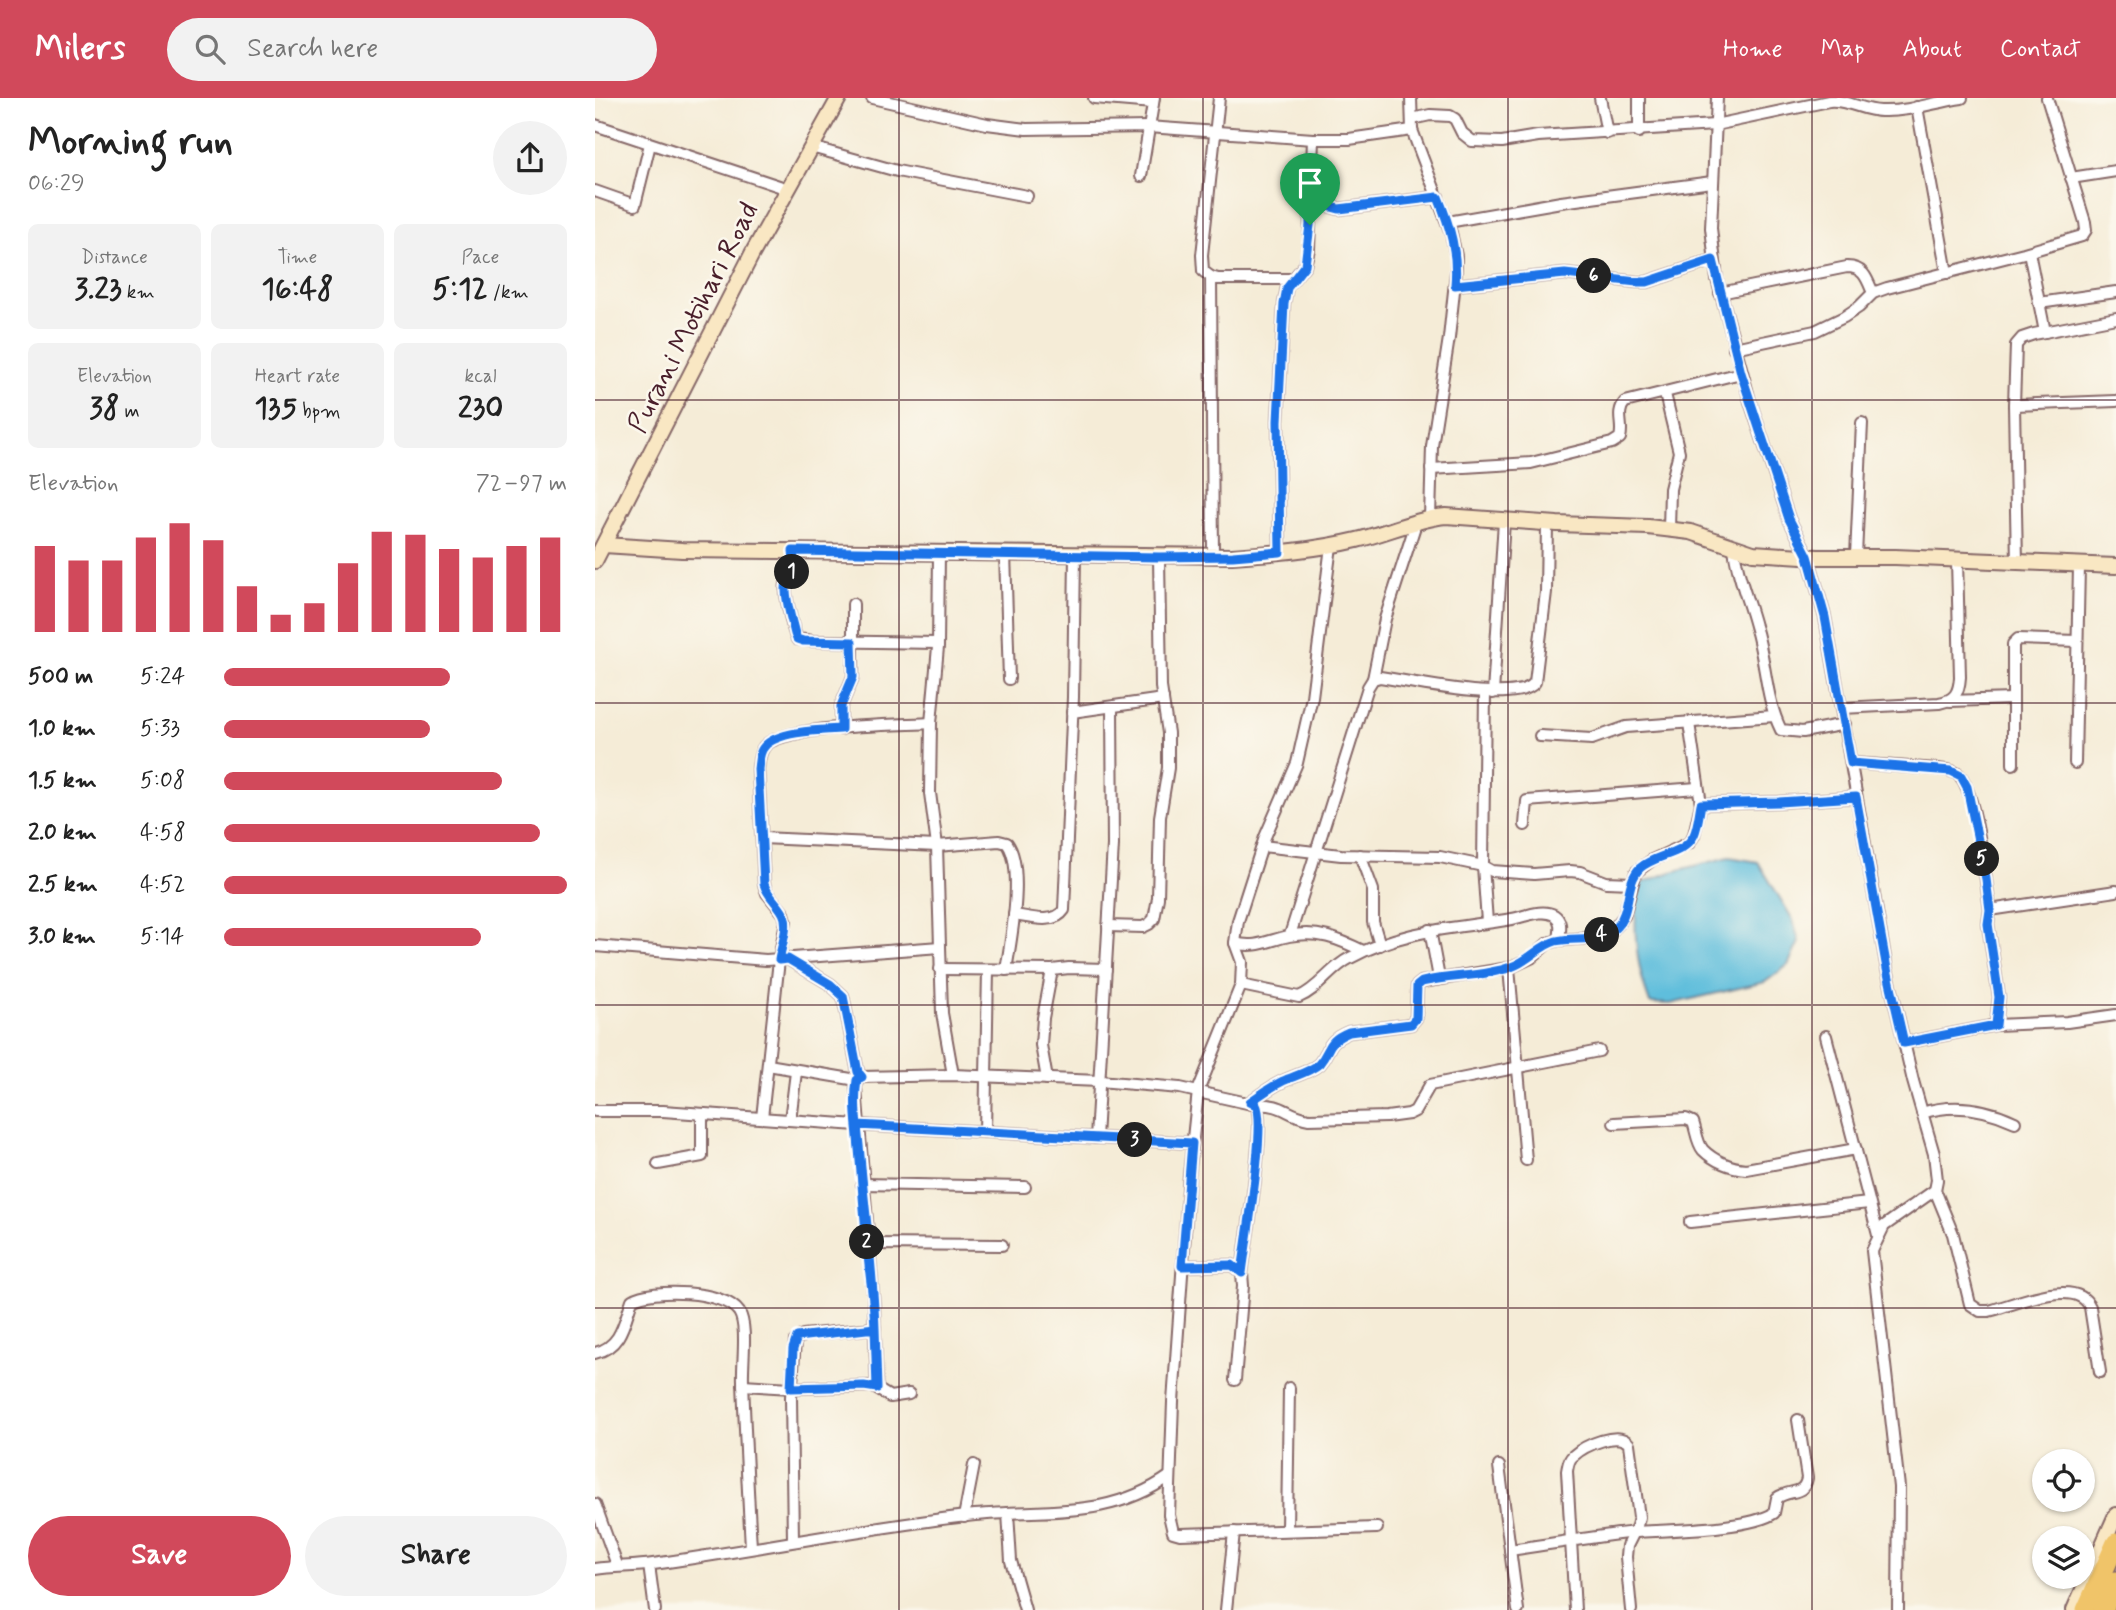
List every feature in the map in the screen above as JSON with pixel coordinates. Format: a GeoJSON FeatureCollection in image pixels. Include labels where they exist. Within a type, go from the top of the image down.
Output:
{"type":"FeatureCollection","features":[{"type":"Feature","properties":{"kind":"highway"},"geometry":{"type":"LineString","coordinates":[[2086,1610],[2116,1543]]}},
{"type":"Feature","properties":{"kind":"highway"},"geometry":{"type":"LineString","coordinates":[[2103,1610],[2116,1581]]}},
{"type":"Feature","properties":{"kind":"street","name":"Purani Motihari Road"},"geometry":{"type":"LineString","coordinates":[[598,553],[788,189],[839,98]]}},
{"type":"Feature","properties":{"kind":"street"},"geometry":{"type":"LineString","coordinates":[[872,98],[988,124],[1026,129],[1148,127],[1313,139],[1349,139],[1412,124],[1430,115],[1450,116],[1455,119],[1467,139],[1483,142],[1715,125],[1829,101],[1847,100],[1870,111],[1895,111],[1962,98]]}},
{"type":"Feature","properties":{"kind":"street"},"geometry":{"type":"LineString","coordinates":[[1094,98],[1153,100],[1141,176]]}},
{"type":"Feature","properties":{"kind":"street"},"geometry":{"type":"LineString","coordinates":[[1219,98],[1202,255],[1203,271],[1218,279],[1293,279]]}},
{"type":"Feature","properties":{"kind":"street"},"geometry":{"type":"LineString","coordinates":[[1290,935],[1368,687],[1373,679],[1385,619],[1423,520],[1431,469],[1455,285],[1456,256],[1448,222],[1412,124],[1411,98]]}},
{"type":"Feature","properties":{"kind":"street"},"geometry":{"type":"LineString","coordinates":[[1600,98],[1607,133]]}},
{"type":"Feature","properties":{"kind":"street"},"geometry":{"type":"LineString","coordinates":[[1639,98],[1639,132]]}},
{"type":"Feature","properties":{"kind":"street"},"geometry":{"type":"LineString","coordinates":[[1717,98],[1712,182],[1713,260],[1741,373],[1789,519],[1808,556],[1825,617],[1887,969],[1934,1153],[1937,1180],[1935,1190],[1953,1234],[1971,1304],[1980,1311],[1989,1311],[2059,1293],[2079,1294],[2087,1300],[2090,1307],[2100,1372]]}},
{"type":"Feature","properties":{"kind":"street"},"geometry":{"type":"LineString","coordinates":[[1734,348],[1827,326],[1859,307],[1873,293],[2082,236],[2086,230],[2047,98]]}},
{"type":"Feature","properties":{"kind":"street"},"geometry":{"type":"LineString","coordinates":[[1917,107],[1947,273]]}},
{"type":"Feature","properties":{"kind":"street"},"geometry":{"type":"LineString","coordinates":[[595,125],[788,189]]}},
{"type":"Feature","properties":{"kind":"street"},"geometry":{"type":"LineString","coordinates":[[1280,552],[1278,421],[1284,304],[1287,288],[1305,265],[1309,249],[1313,139]]}},
{"type":"Feature","properties":{"kind":"street"},"geometry":{"type":"LineString","coordinates":[[595,191],[635,205],[650,144]]}},
{"type":"Feature","properties":{"kind":"street"},"geometry":{"type":"LineString","coordinates":[[811,147],[897,171],[1027,196]]}},
{"type":"Feature","properties":{"kind":"street"},"geometry":{"type":"LineString","coordinates":[[2071,178],[2116,171]]}},
{"type":"Feature","properties":{"kind":"street"},"geometry":{"type":"LineString","coordinates":[[1448,222],[1561,202],[1712,182]]}},
{"type":"Feature","properties":{"kind":"street"},"geometry":{"type":"LineString","coordinates":[[1310,201],[1339,209],[1438,197]]}},
{"type":"Feature","properties":{"kind":"street"},"geometry":{"type":"LineString","coordinates":[[2029,252],[2045,332]]}},
{"type":"Feature","properties":{"kind":"street"},"geometry":{"type":"LineString","coordinates":[[1455,285],[1565,274],[1647,282],[1713,260]]}},
{"type":"Feature","properties":{"kind":"street"},"geometry":{"type":"LineString","coordinates":[[1720,293],[1847,267],[1862,270],[1873,293]]}},
{"type":"Feature","properties":{"kind":"street"},"geometry":{"type":"LineString","coordinates":[[1211,277],[1213,556]]}},
{"type":"Feature","properties":{"kind":"street"},"geometry":{"type":"LineString","coordinates":[[2039,303],[2116,292]]}},
{"type":"Feature","properties":{"kind":"street"},"geometry":{"type":"LineString","coordinates":[[2017,563],[2014,405],[2016,345],[2022,338],[2116,318]]}},
{"type":"Feature","properties":{"kind":"street"},"geometry":{"type":"LineString","coordinates":[[1431,469],[1531,463],[1612,443],[1620,438],[1622,431],[1619,412],[1625,402],[1741,373]]}},
{"type":"Feature","properties":{"kind":"street"},"geometry":{"type":"LineString","coordinates":[[1665,394],[1679,452],[1670,489],[1669,530]]}},
{"type":"Feature","properties":{"kind":"street"},"geometry":{"type":"LineString","coordinates":[[2014,405],[2116,401]]}},
{"type":"Feature","properties":{"kind":"street"},"geometry":{"type":"LineString","coordinates":[[1856,556],[1862,423]]}},
{"type":"Feature","properties":{"kind":"street"},"geometry":{"type":"LineString","coordinates":[[598,553],[682,550],[1213,556],[1331,546],[1446,516],[1669,530],[1709,537],[1753,553],[2116,566]]}},
{"type":"Feature","properties":{"kind":"street"},"geometry":{"type":"LineString","coordinates":[[1487,922],[1483,866],[1489,692],[1504,521]]}},
{"type":"Feature","properties":{"kind":"street"},"geometry":{"type":"LineString","coordinates":[[1373,679],[1380,677],[1489,692],[1522,691],[1531,688],[1535,681],[1546,592],[1547,524]]}},
{"type":"Feature","properties":{"kind":"street"},"geometry":{"type":"LineString","coordinates":[[1331,546],[1312,697],[1297,764],[1262,846],[1238,920],[1235,943],[1242,962],[1241,985],[1198,1091],[1182,1266],[1169,1515],[1173,1532],[1180,1534],[1377,1528]]}},
{"type":"Feature","properties":{"kind":"street"},"geometry":{"type":"LineString","coordinates":[[1734,548],[1736,571],[1756,626],[1774,716],[1781,730],[1791,733],[1845,724]]}},
{"type":"Feature","properties":{"kind":"street"},"geometry":{"type":"LineString","coordinates":[[793,551],[795,559],[786,584],[786,593],[797,639],[938,643]]}},
{"type":"Feature","properties":{"kind":"street"},"geometry":{"type":"LineString","coordinates":[[939,552],[938,643],[931,723],[931,805],[937,846],[942,1013],[953,1075]]}},
{"type":"Feature","properties":{"kind":"street"},"geometry":{"type":"LineString","coordinates":[[1005,553],[1009,679]]}},
{"type":"Feature","properties":{"kind":"street"},"geometry":{"type":"LineString","coordinates":[[1014,915],[1054,919],[1064,911],[1075,555]]}},
{"type":"Feature","properties":{"kind":"street"},"geometry":{"type":"LineString","coordinates":[[1108,926],[1143,927],[1154,919],[1156,910],[1160,817],[1168,768],[1168,733],[1161,687],[1159,557]]}},
{"type":"Feature","properties":{"kind":"street"},"geometry":{"type":"LineString","coordinates":[[1950,701],[1956,695],[1960,677],[1957,560]]}},
{"type":"Feature","properties":{"kind":"street"},"geometry":{"type":"LineString","coordinates":[[2075,762],[2079,566]]}},
{"type":"Feature","properties":{"kind":"street"},"geometry":{"type":"LineString","coordinates":[[841,729],[841,706],[853,677],[853,604]]}},
{"type":"Feature","properties":{"kind":"street"},"geometry":{"type":"LineString","coordinates":[[2013,764],[2013,644],[2018,639],[2077,641]]}},
{"type":"Feature","properties":{"kind":"street"},"geometry":{"type":"LineString","coordinates":[[1072,712],[1163,699]]}},
{"type":"Feature","properties":{"kind":"street"},"geometry":{"type":"LineString","coordinates":[[1842,708],[2012,699]]}},
{"type":"Feature","properties":{"kind":"street"},"geometry":{"type":"LineString","coordinates":[[1096,1138],[1113,845],[1112,706]]}},
{"type":"Feature","properties":{"kind":"street"},"geometry":{"type":"LineString","coordinates":[[1540,736],[1592,739],[1626,727],[1774,716]]}},
{"type":"Feature","properties":{"kind":"street"},"geometry":{"type":"LineString","coordinates":[[762,1118],[784,959],[786,921],[764,884],[758,769],[764,746],[772,740],[790,735],[931,723]]}},
{"type":"Feature","properties":{"kind":"street"},"geometry":{"type":"LineString","coordinates":[[1253,1104],[1273,1086],[1321,1062],[1331,1042],[1339,1036],[1349,1032],[1411,1024],[1416,1018],[1417,986],[1422,982],[1509,968],[1531,958],[1548,943],[1591,938],[1612,931],[1624,916],[1636,872],[1643,865],[1689,843],[1694,835],[1701,804],[1689,723]]}},
{"type":"Feature","properties":{"kind":"street"},"geometry":{"type":"LineString","coordinates":[[1851,763],[1938,769],[1961,776],[1971,799],[1990,910],[1988,924],[1999,997],[1996,1025]]}},
{"type":"Feature","properties":{"kind":"street"},"geometry":{"type":"LineString","coordinates":[[1525,825],[1527,801],[1697,788]]}},
{"type":"Feature","properties":{"kind":"street"},"geometry":{"type":"LineString","coordinates":[[1701,804],[1856,797]]}},
{"type":"Feature","properties":{"kind":"street"},"geometry":{"type":"LineString","coordinates":[[762,838],[937,846],[999,841],[1007,843],[1012,849],[1014,865],[1014,915],[1006,970]]}},
{"type":"Feature","properties":{"kind":"street"},"geometry":{"type":"LineString","coordinates":[[1262,846],[1360,855],[1440,857],[1514,874],[1570,871],[1606,882],[1632,883]]}},
{"type":"Feature","properties":{"kind":"street"},"geometry":{"type":"LineString","coordinates":[[1360,855],[1373,890],[1373,922],[1381,945]]}},
{"type":"Feature","properties":{"kind":"street"},"geometry":{"type":"LineString","coordinates":[[1990,910],[2116,891]]}},
{"type":"Feature","properties":{"kind":"street"},"geometry":{"type":"LineString","coordinates":[[1241,985],[1299,997],[1308,993],[1335,966],[1363,951],[1430,930],[1543,912],[1558,919],[1561,927],[1559,940]]}},
{"type":"Feature","properties":{"kind":"street"},"geometry":{"type":"LineString","coordinates":[[1430,930],[1439,978]]}},
{"type":"Feature","properties":{"kind":"street"},"geometry":{"type":"LineString","coordinates":[[1235,943],[1254,946],[1290,935],[1319,934],[1363,951]]}},
{"type":"Feature","properties":{"kind":"street"},"geometry":{"type":"LineString","coordinates":[[595,946],[784,959],[940,947]]}},
{"type":"Feature","properties":{"kind":"street"},"geometry":{"type":"LineString","coordinates":[[784,959],[830,984],[843,996],[859,1079],[857,1125],[875,1328],[877,1388]]}},
{"type":"Feature","properties":{"kind":"street"},"geometry":{"type":"LineString","coordinates":[[1509,968],[1526,1160]]}},
{"type":"Feature","properties":{"kind":"street"},"geometry":{"type":"LineString","coordinates":[[940,969],[1106,969]]}},
{"type":"Feature","properties":{"kind":"street"},"geometry":{"type":"LineString","coordinates":[[985,1132],[988,970]]}},
{"type":"Feature","properties":{"kind":"street"},"geometry":{"type":"LineString","coordinates":[[1047,1079],[1041,1045],[1052,970]]}},
{"type":"Feature","properties":{"kind":"street"},"geometry":{"type":"LineString","coordinates":[[1904,1043],[1996,1025],[2067,1022],[2116,1015]]}},
{"type":"Feature","properties":{"kind":"street"},"geometry":{"type":"LineString","coordinates":[[1826,1036],[1878,1235]]}},
{"type":"Feature","properties":{"kind":"street"},"geometry":{"type":"LineString","coordinates":[[768,1065],[796,1072],[859,1079],[953,1075],[1099,1081],[1198,1091],[1253,1104],[1272,1104],[1281,1106],[1297,1117],[1309,1119],[1400,1116],[1415,1111],[1430,1085],[1599,1051]]}},
{"type":"Feature","properties":{"kind":"street"},"geometry":{"type":"LineString","coordinates":[[790,1120],[796,1072]]}},
{"type":"Feature","properties":{"kind":"street"},"geometry":{"type":"LineString","coordinates":[[1235,1380],[1242,1273],[1258,1149],[1260,1116],[1253,1104]]}},
{"type":"Feature","properties":{"kind":"street"},"geometry":{"type":"LineString","coordinates":[[1922,1113],[1957,1107],[1990,1113],[2015,1122]]}},
{"type":"Feature","properties":{"kind":"street"},"geometry":{"type":"LineString","coordinates":[[595,1111],[635,1110],[1192,1143]]}},
{"type":"Feature","properties":{"kind":"street"},"geometry":{"type":"LineString","coordinates":[[658,1164],[702,1156],[702,1114]]}},
{"type":"Feature","properties":{"kind":"street"},"geometry":{"type":"LineString","coordinates":[[1614,1123],[1686,1119],[1693,1122],[1703,1150],[1729,1167],[1737,1169],[1856,1149]]}},
{"type":"Feature","properties":{"kind":"street"},"geometry":{"type":"LineString","coordinates":[[862,1184],[1025,1187]]}},
{"type":"Feature","properties":{"kind":"street"},"geometry":{"type":"LineString","coordinates":[[1898,1610],[1899,1487],[1893,1413],[1872,1251],[1884,1226],[1935,1190]]}},
{"type":"Feature","properties":{"kind":"street"},"geometry":{"type":"LineString","coordinates":[[1690,1222],[1869,1203]]}},
{"type":"Feature","properties":{"kind":"street"},"geometry":{"type":"LineString","coordinates":[[867,1244],[1002,1245]]}},
{"type":"Feature","properties":{"kind":"street"},"geometry":{"type":"LineString","coordinates":[[1182,1266],[1232,1265],[1242,1273]]}},
{"type":"Feature","properties":{"kind":"street"},"geometry":{"type":"LineString","coordinates":[[595,1353],[614,1345],[632,1300],[639,1296],[677,1293],[719,1300],[738,1311],[742,1321],[751,1547]]}},
{"type":"Feature","properties":{"kind":"street"},"geometry":{"type":"LineString","coordinates":[[793,1541],[791,1388],[793,1349],[797,1337],[875,1328]]}},
{"type":"Feature","properties":{"kind":"street"},"geometry":{"type":"LineString","coordinates":[[743,1385],[791,1388],[864,1386],[877,1388],[890,1397],[909,1394]]}},
{"type":"Feature","properties":{"kind":"street"},"geometry":{"type":"LineString","coordinates":[[1287,1530],[1289,1388]]}},
{"type":"Feature","properties":{"kind":"street"},"geometry":{"type":"LineString","coordinates":[[1510,1550],[1634,1532],[1746,1523],[1767,1518],[1774,1513],[1777,1498],[1799,1492],[1806,1485],[1798,1420]]}},
{"type":"Feature","properties":{"kind":"street"},"geometry":{"type":"LineString","coordinates":[[1574,1610],[1568,1462],[1581,1451],[1618,1437],[1625,1438],[1629,1444],[1639,1517],[1627,1546],[1626,1557],[1631,1610]]}},
{"type":"Feature","properties":{"kind":"street"},"geometry":{"type":"LineString","coordinates":[[964,1517],[974,1465]]}},
{"type":"Feature","properties":{"kind":"street"},"geometry":{"type":"LineString","coordinates":[[1499,1466],[1518,1610]]}},
{"type":"Feature","properties":{"kind":"street"},"geometry":{"type":"LineString","coordinates":[[595,1569],[649,1564],[964,1517],[1089,1508],[1119,1503],[1151,1489],[1170,1476]]}},
{"type":"Feature","properties":{"kind":"street"},"geometry":{"type":"LineString","coordinates":[[595,1504],[617,1565]]}},
{"type":"Feature","properties":{"kind":"street"},"geometry":{"type":"LineString","coordinates":[[1008,1514],[1011,1561],[1025,1610]]}},
{"type":"Feature","properties":{"kind":"street"},"geometry":{"type":"LineString","coordinates":[[2074,1610],[2116,1515]]}},
{"type":"Feature","properties":{"kind":"street"},"geometry":{"type":"LineString","coordinates":[[1226,1610],[1234,1532]]}},
{"type":"Feature","properties":{"kind":"street"},"geometry":{"type":"LineString","coordinates":[[649,1564],[655,1610]]}},
{"type":"Feature","properties":{"kind":"water"},"geometry":{"type":"Polygon","coordinates":[[[1729,857],[1758,862],[1793,920],[1799,942],[1788,965],[1765,982],[1670,1004],[1650,1003],[1641,975],[1636,944],[1640,884],[1668,873],[1729,857]]]}},
{"type":"Feature","properties":{"kind":"route"},"geometry":{"type":"LineString","coordinates":[[1310,225],[1305,265],[1287,288],[1284,304],[1278,421],[1280,552],[1159,557],[793,551],[795,559],[786,584],[786,593],[797,639],[852,642],[853,677],[841,706],[841,729],[806,732],[772,740],[764,746],[760,755],[758,769],[764,884],[786,921],[779,960],[788,959],[830,984],[843,996],[858,1072],[862,1077],[857,1080],[856,1088],[857,1125],[873,1292],[874,1307],[875,1328],[797,1337],[793,1349],[791,1388],[877,1388],[875,1324],[874,1307],[857,1125],[1192,1143],[1182,1266],[1232,1265],[1242,1273],[1260,1116],[1256,1105],[1250,1102],[1273,1086],[1313,1068],[1321,1062],[1331,1042],[1339,1036],[1349,1032],[1411,1024],[1416,1018],[1417,986],[1422,982],[1509,968],[1531,958],[1548,943],[1591,938],[1612,931],[1624,916],[1636,872],[1652,860],[1689,843],[1694,835],[1701,804],[1856,797],[1887,969],[1904,1043],[1996,1025],[1999,997],[1997,974],[1991,953],[1988,924],[1990,910],[1967,787],[1961,776],[1951,771],[1851,763],[1825,617],[1808,556],[1789,519],[1741,373],[1713,260],[1647,282],[1580,274],[1545,274],[1455,285],[1454,243],[1438,197],[1339,209],[1310,201],[1310,225]]}}]}
